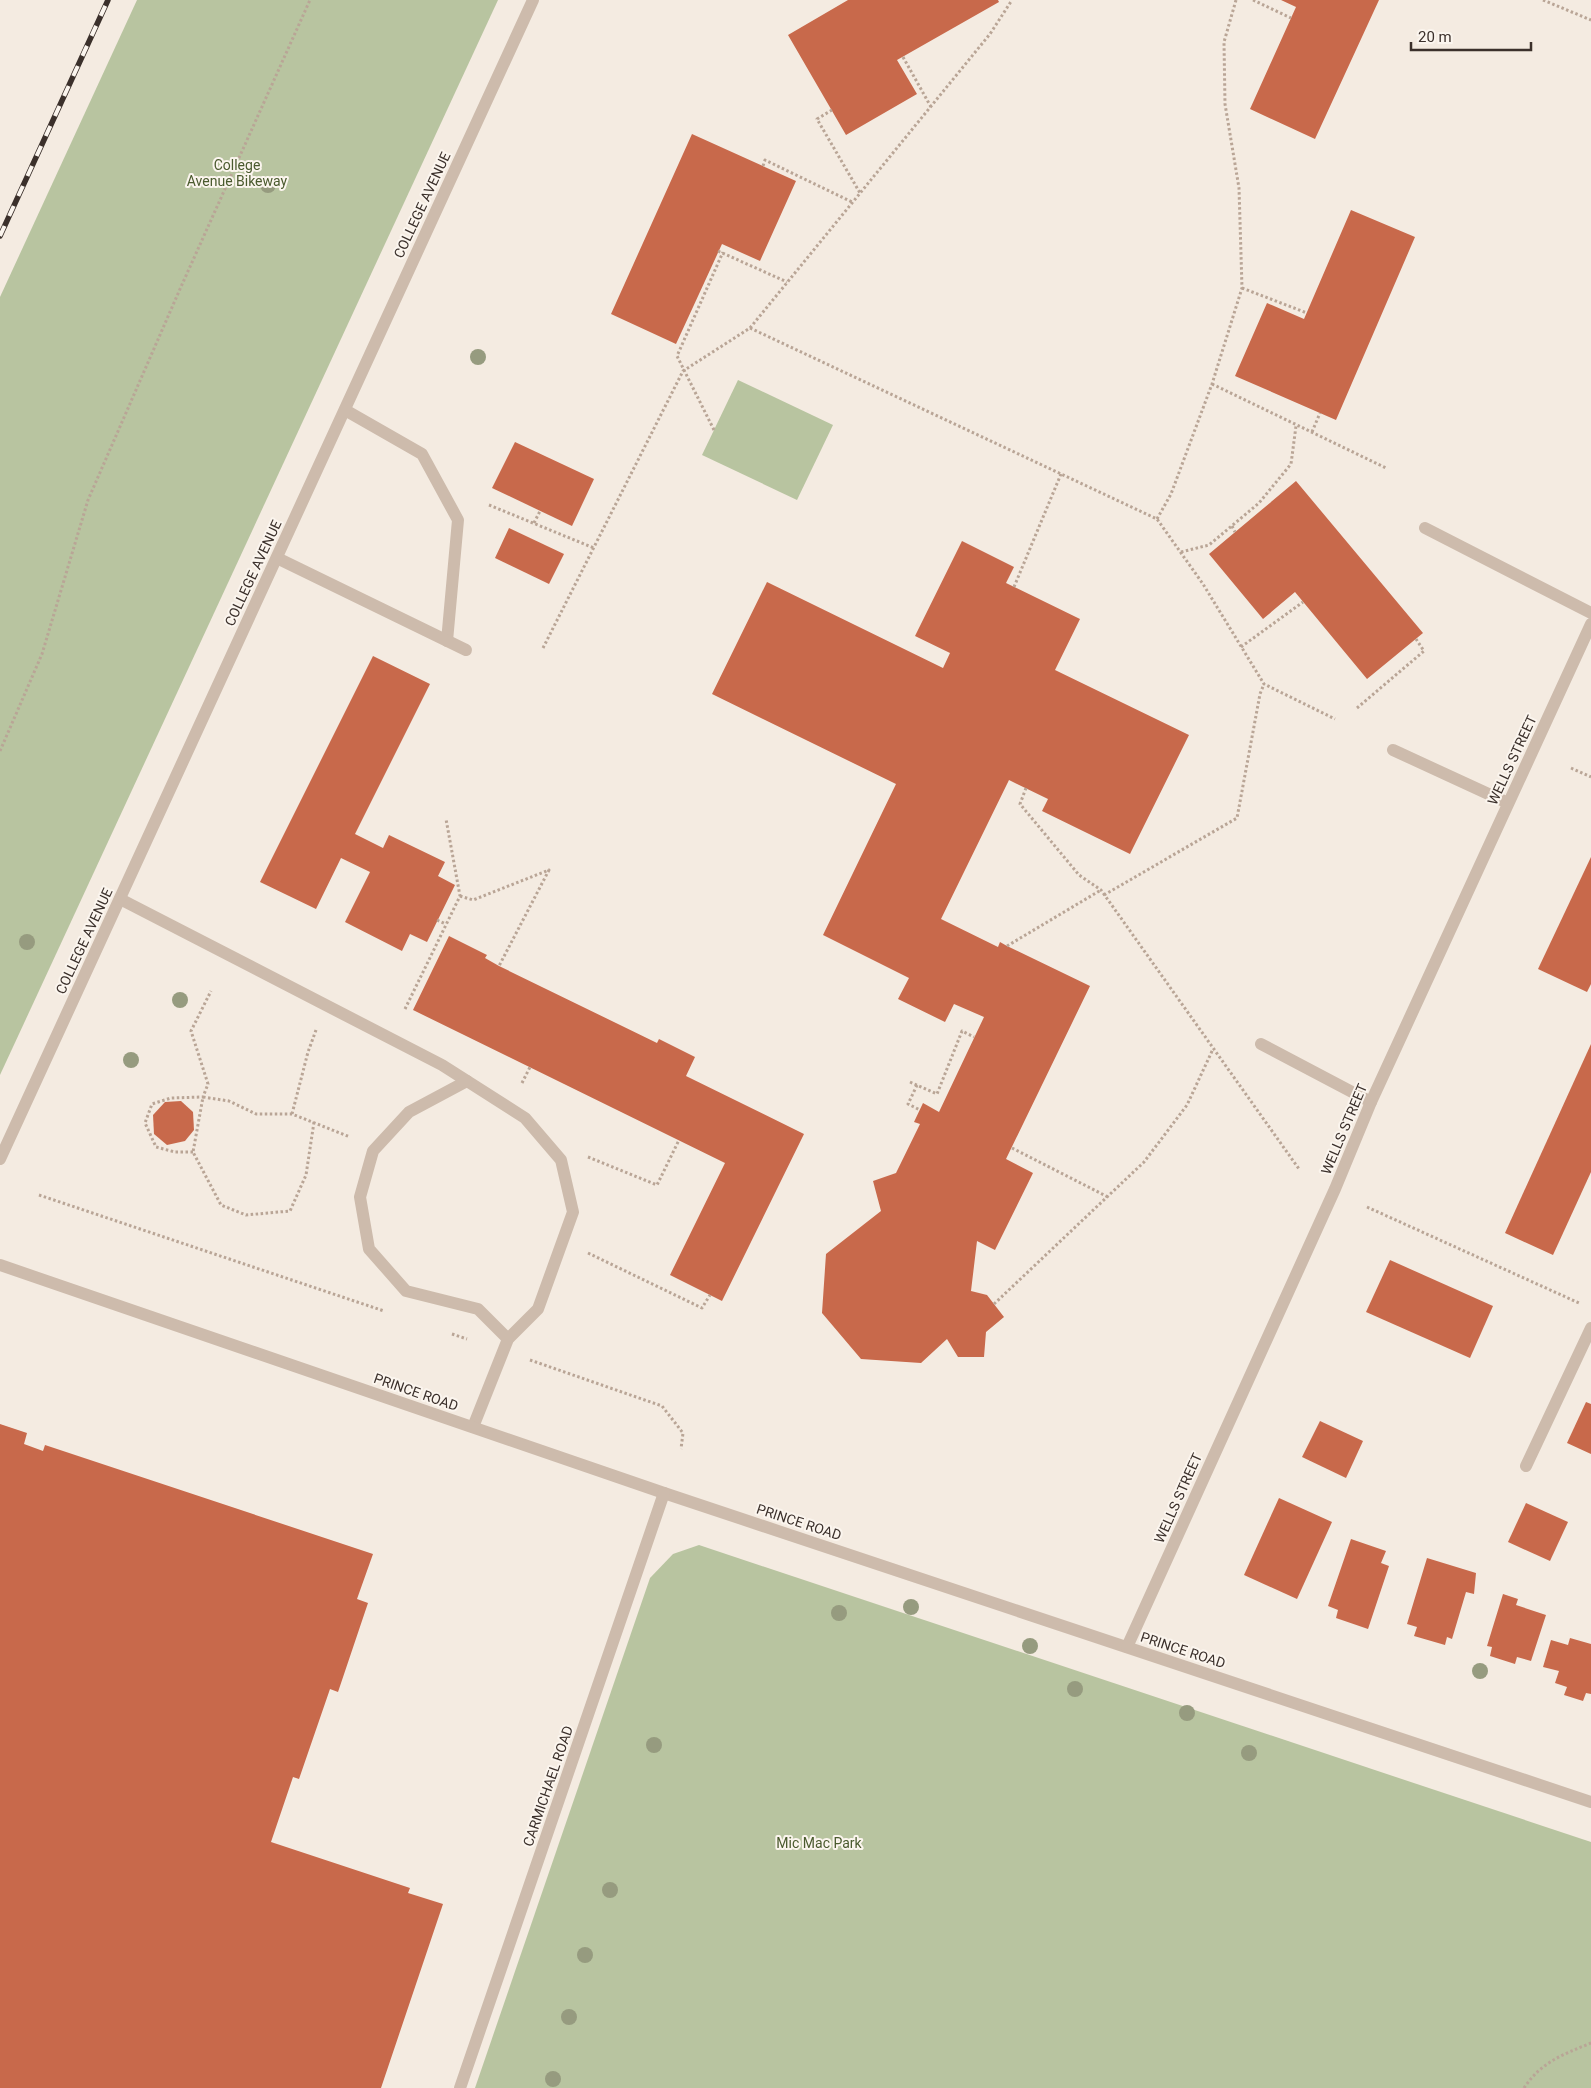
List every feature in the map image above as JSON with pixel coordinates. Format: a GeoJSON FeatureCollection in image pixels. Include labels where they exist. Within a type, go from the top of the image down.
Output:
{"type":"FeatureCollection","features":[{"type":"Feature","properties":{"kind":"street","name":"COLLEGE AVENUE"},"geometry":{"type":"LineString","coordinates":[[0,1159],[533,0]]}},
{"type":"Feature","properties":{"kind":"street"},"geometry":{"type":"LineString","coordinates":[[345,410],[422,454],[458,520],[447,641]]}},
{"type":"Feature","properties":{"kind":"street"},"geometry":{"type":"LineString","coordinates":[[1425,528],[1591,613]]}},
{"type":"Feature","properties":{"kind":"street"},"geometry":{"type":"LineString","coordinates":[[277,558],[466,650]]}},
{"type":"Feature","properties":{"kind":"street","name":"WELLS STREET"},"geometry":{"type":"LineString","coordinates":[[1127,1647],[1331,1197],[1371,1102],[1591,624]]}},
{"type":"Feature","properties":{"kind":"street"},"geometry":{"type":"LineString","coordinates":[[1394,750],[1508,803]]}},
{"type":"Feature","properties":{"kind":"street"},"geometry":{"type":"LineString","coordinates":[[120,899],[442,1065],[525,1118],[561,1160],[573,1212],[538,1309],[505,1345],[473,1427]]}},
{"type":"Feature","properties":{"kind":"street"},"geometry":{"type":"LineString","coordinates":[[1261,1044],[1371,1102]]}},
{"type":"Feature","properties":{"kind":"street"},"geometry":{"type":"LineString","coordinates":[[467,1081],[409,1112],[373,1150],[360,1197],[369,1248],[406,1291],[478,1309],[505,1345]]}},
{"type":"Feature","properties":{"kind":"street","name":"PRINCE ROAD"},"geometry":{"type":"LineString","coordinates":[[0,1265],[664,1493],[1591,1802]]}},
{"type":"Feature","properties":{"kind":"street"},"geometry":{"type":"LineString","coordinates":[[1526,1466],[1591,1328]]}},
{"type":"Feature","properties":{"kind":"street","name":"CARMICHAEL ROAD"},"geometry":{"type":"LineString","coordinates":[[460,2088],[664,1493]]}},
{"type":"Feature","properties":{"kind":"path"},"geometry":{"type":"LineString","coordinates":[[0,751],[42,654],[88,500],[180,289],[310,0]]}},
{"type":"Feature","properties":{"kind":"path"},"geometry":{"type":"LineString","coordinates":[[1005,0],[1009,6]]}},
{"type":"Feature","properties":{"kind":"path"},"geometry":{"type":"LineString","coordinates":[[543,648],[683,371],[750,328],[990,34],[1012,0]]}},
{"type":"Feature","properties":{"kind":"path"},"geometry":{"type":"LineString","coordinates":[[1157,519],[1171,494],[1212,384],[1242,288],[1238,188],[1225,104],[1224,42],[1236,0]]}},
{"type":"Feature","properties":{"kind":"path"},"geometry":{"type":"LineString","coordinates":[[1253,0],[1292,18]]}},
{"type":"Feature","properties":{"kind":"path"},"geometry":{"type":"LineString","coordinates":[[1543,0],[1591,20]]}},
{"type":"Feature","properties":{"kind":"path"},"geometry":{"type":"LineString","coordinates":[[903,57],[931,107]]}},
{"type":"Feature","properties":{"kind":"path"},"geometry":{"type":"LineString","coordinates":[[832,110],[817,119],[860,193]]}},
{"type":"Feature","properties":{"kind":"path"},"geometry":{"type":"LineString","coordinates":[[763,166],[765,160],[852,202]]}},
{"type":"Feature","properties":{"kind":"path"},"geometry":{"type":"LineString","coordinates":[[714,430],[677,356],[720,252],[787,282]]}},
{"type":"Feature","properties":{"kind":"path"},"geometry":{"type":"LineString","coordinates":[[1242,288],[1307,313]]}},
{"type":"Feature","properties":{"kind":"path"},"geometry":{"type":"LineString","coordinates":[[750,328],[1157,519],[1203,584],[1264,684],[1335,719]]}},
{"type":"Feature","properties":{"kind":"path"},"geometry":{"type":"LineString","coordinates":[[1212,384],[1386,468]]}},
{"type":"Feature","properties":{"kind":"path"},"geometry":{"type":"LineString","coordinates":[[1312,432],[1320,413]]}},
{"type":"Feature","properties":{"kind":"path"},"geometry":{"type":"LineString","coordinates":[[1181,552],[1209,545],[1259,503],[1291,464],[1296,426]]}},
{"type":"Feature","properties":{"kind":"path"},"geometry":{"type":"LineString","coordinates":[[1014,587],[1061,474]]}},
{"type":"Feature","properties":{"kind":"path"},"geometry":{"type":"LineString","coordinates":[[490,505],[594,548]]}},
{"type":"Feature","properties":{"kind":"path"},"geometry":{"type":"LineString","coordinates":[[534,523],[540,511]]}},
{"type":"Feature","properties":{"kind":"path"},"geometry":{"type":"LineString","coordinates":[[1232,526],[1234,532]]}},
{"type":"Feature","properties":{"kind":"path"},"geometry":{"type":"LineString","coordinates":[[1242,647],[1303,602]]}},
{"type":"Feature","properties":{"kind":"path"},"geometry":{"type":"LineString","coordinates":[[1357,708],[1424,651],[1416,639]]}},
{"type":"Feature","properties":{"kind":"path"},"geometry":{"type":"LineString","coordinates":[[1104,895],[1236,818],[1260,694],[1264,684]]}},
{"type":"Feature","properties":{"kind":"path"},"geometry":{"type":"LineString","coordinates":[[1571,768],[1591,777]]}},
{"type":"Feature","properties":{"kind":"path"},"geometry":{"type":"LineString","coordinates":[[1026,788],[1020,804],[1079,875],[1101,890],[1299,1168]]}},
{"type":"Feature","properties":{"kind":"path"},"geometry":{"type":"LineString","coordinates":[[405,1009],[460,896],[446,819]]}},
{"type":"Feature","properties":{"kind":"path"},"geometry":{"type":"LineString","coordinates":[[460,896],[473,900],[549,870],[499,966]]}},
{"type":"Feature","properties":{"kind":"path"},"geometry":{"type":"LineString","coordinates":[[1007,946],[1101,890]]}},
{"type":"Feature","properties":{"kind":"path"},"geometry":{"type":"LineString","coordinates":[[438,920],[446,924]]}},
{"type":"Feature","properties":{"kind":"path"},"geometry":{"type":"LineString","coordinates":[[211,991],[192,1031],[208,1084],[203,1097],[193,1152],[221,1205],[246,1215],[290,1211],[306,1175],[314,1122]]}},
{"type":"Feature","properties":{"kind":"path"},"geometry":{"type":"LineString","coordinates":[[292,1114],[308,1052],[318,1026]]}},
{"type":"Feature","properties":{"kind":"path"},"geometry":{"type":"LineString","coordinates":[[910,1082],[936,1094],[962,1031],[974,1037]]}},
{"type":"Feature","properties":{"kind":"path"},"geometry":{"type":"LineString","coordinates":[[994,1304],[1144,1162],[1187,1105],[1214,1048]]}},
{"type":"Feature","properties":{"kind":"path"},"geometry":{"type":"LineString","coordinates":[[917,1085],[908,1104],[920,1110]]}},
{"type":"Feature","properties":{"kind":"path"},"geometry":{"type":"LineString","coordinates":[[193,1152],[175,1152],[156,1147],[145,1123],[152,1104],[171,1098],[203,1097],[229,1101],[256,1114],[292,1114],[354,1139]]}},
{"type":"Feature","properties":{"kind":"path"},"geometry":{"type":"LineString","coordinates":[[587,1157],[657,1184],[679,1140]]}},
{"type":"Feature","properties":{"kind":"path"},"geometry":{"type":"LineString","coordinates":[[1012,1148],[1108,1196]]}},
{"type":"Feature","properties":{"kind":"path"},"geometry":{"type":"LineString","coordinates":[[39,1195],[389,1312]]}},
{"type":"Feature","properties":{"kind":"path"},"geometry":{"type":"LineString","coordinates":[[1367,1206],[1582,1304]]}},
{"type":"Feature","properties":{"kind":"path"},"geometry":{"type":"LineString","coordinates":[[582,1251],[702,1308],[710,1295]]}},
{"type":"Feature","properties":{"kind":"path"},"geometry":{"type":"LineString","coordinates":[[446,1332],[505,1345],[662,1406],[683,1433],[681,1448]]}},
{"type":"Feature","properties":{"kind":"path"},"geometry":{"type":"LineString","coordinates":[[1524,2088],[1531,2077],[1551,2060],[1591,2043]]}},
{"type":"Feature","properties":{"kind":"green space","name":"College Avenue Bikeway"},"geometry":{"type":"Polygon","coordinates":[[[137,0],[498,0],[0,1075],[0,297],[137,0]]]}},
{"type":"Feature","properties":{"kind":"green space"},"geometry":{"type":"Polygon","coordinates":[[[738,380],[833,425],[797,500],[702,455],[738,380]]]}},
{"type":"Feature","properties":{"kind":"green space","name":"Mic Mac Park"},"geometry":{"type":"Polygon","coordinates":[[[699,1545],[1591,1842],[1591,2088],[475,2088],[650,1578],[673,1554],[699,1545]]]}},
{"type":"Feature","properties":{"kind":"building"},"geometry":{"type":"Polygon","coordinates":[[[848,0],[998,0],[999,2],[897,60],[917,94],[846,135],[788,35],[848,0]]]}},
{"type":"Feature","properties":{"kind":"building"},"geometry":{"type":"Polygon","coordinates":[[[1281,0],[1379,0],[1315,139],[1250,109],[1296,7],[1281,0]]]}},
{"type":"Feature","properties":{"kind":"building"},"geometry":{"type":"Polygon","coordinates":[[[692,134],[796,181],[760,261],[722,244],[676,344],[611,314],[692,134]]]}},
{"type":"Feature","properties":{"kind":"building"},"geometry":{"type":"Polygon","coordinates":[[[1351,210],[1415,237],[1336,420],[1235,376],[1267,303],[1304,319],[1351,210]]]}},
{"type":"Feature","properties":{"kind":"building"},"geometry":{"type":"Polygon","coordinates":[[[515,442],[594,479],[572,526],[492,488],[515,442]]]}},
{"type":"Feature","properties":{"kind":"building"},"geometry":{"type":"Polygon","coordinates":[[[1296,481],[1423,633],[1367,679],[1295,592],[1263,619],[1209,554],[1296,481]]]}},
{"type":"Feature","properties":{"kind":"building"},"geometry":{"type":"Polygon","coordinates":[[[509,528],[564,554],[549,584],[495,558],[509,528]]]}},
{"type":"Feature","properties":{"kind":"building"},"geometry":{"type":"Polygon","coordinates":[[[962,541],[1014,567],[1006,583],[1080,619],[1055,670],[1189,735],[1130,854],[1042,811],[1048,799],[1009,780],[941,919],[998,947],[1000,942],[1090,986],[1006,1159],[1033,1173],[995,1250],[977,1241],[971,1291],[987,1295],[1004,1317],[986,1332],[984,1357],[958,1357],[947,1339],[921,1363],[861,1359],[822,1313],[826,1254],[881,1211],[873,1181],[896,1173],[920,1124],[914,1122],[923,1103],[939,1112],[984,1017],[954,1004],[945,1022],[898,999],[909,978],[823,935],[896,784],[712,694],[767,582],[943,668],[950,653],[915,636],[962,541]]]}},
{"type":"Feature","properties":{"kind":"building"},"geometry":{"type":"Polygon","coordinates":[[[373,656],[430,684],[355,834],[383,848],[389,835],[445,862],[438,876],[455,885],[427,942],[410,934],[402,951],[345,922],[370,872],[341,858],[316,909],[260,882],[373,656]]]}},
{"type":"Feature","properties":{"kind":"building"},"geometry":{"type":"Polygon","coordinates":[[[1591,857],[1591,984],[1587,992],[1538,969],[1591,857]]]}},
{"type":"Feature","properties":{"kind":"building"},"geometry":{"type":"Polygon","coordinates":[[[449,936],[487,955],[485,958],[499,966],[657,1043],[659,1039],[695,1057],[686,1076],[804,1134],[722,1301],[670,1275],[725,1163],[413,1010],[449,936]]]}},
{"type":"Feature","properties":{"kind":"building"},"geometry":{"type":"Polygon","coordinates":[[[1591,1044],[1591,1172],[1553,1255],[1505,1233],[1591,1044]]]}},
{"type":"Feature","properties":{"kind":"building"},"geometry":{"type":"Polygon","coordinates":[[[181,1101],[193,1112],[194,1130],[185,1141],[167,1145],[154,1134],[153,1115],[165,1102],[181,1101]]]}},
{"type":"Feature","properties":{"kind":"building"},"geometry":{"type":"Polygon","coordinates":[[[1390,1260],[1493,1306],[1470,1358],[1366,1312],[1390,1260]]]}},
{"type":"Feature","properties":{"kind":"building"},"geometry":{"type":"Polygon","coordinates":[[[1586,1402],[1591,1404],[1591,1454],[1567,1443],[1586,1402]]]}},
{"type":"Feature","properties":{"kind":"building"},"geometry":{"type":"Polygon","coordinates":[[[1320,1421],[1363,1441],[1346,1478],[1302,1457],[1320,1421]]]}},
{"type":"Feature","properties":{"kind":"building"},"geometry":{"type":"Polygon","coordinates":[[[0,1424],[27,1433],[24,1444],[43,1451],[45,1445],[373,1554],[357,1599],[368,1603],[338,1692],[330,1689],[299,1779],[293,1777],[271,1842],[410,1888],[408,1893],[443,1904],[381,2088],[0,2088],[0,1424]]]}},
{"type":"Feature","properties":{"kind":"building"},"geometry":{"type":"Polygon","coordinates":[[[1279,1498],[1332,1522],[1297,1599],[1244,1575],[1279,1498]]]}},
{"type":"Feature","properties":{"kind":"building"},"geometry":{"type":"Polygon","coordinates":[[[1526,1503],[1568,1522],[1550,1561],[1508,1542],[1526,1503]]]}},
{"type":"Feature","properties":{"kind":"building"},"geometry":{"type":"Polygon","coordinates":[[[1351,1539],[1386,1551],[1381,1563],[1389,1566],[1368,1629],[1336,1618],[1338,1610],[1328,1606],[1351,1539]]]}},
{"type":"Feature","properties":{"kind":"building"},"geometry":{"type":"Polygon","coordinates":[[[1427,1558],[1476,1573],[1474,1594],[1466,1592],[1452,1639],[1447,1637],[1445,1645],[1414,1636],[1417,1627],[1407,1624],[1427,1558]]]}},
{"type":"Feature","properties":{"kind":"building"},"geometry":{"type":"Polygon","coordinates":[[[1503,1594],[1518,1599],[1516,1605],[1546,1615],[1531,1661],[1517,1657],[1515,1664],[1490,1656],[1492,1647],[1487,1646],[1503,1594]]]}},
{"type":"Feature","properties":{"kind":"building"},"geometry":{"type":"Polygon","coordinates":[[[1570,1638],[1591,1644],[1591,1694],[1586,1693],[1583,1701],[1564,1695],[1567,1687],[1555,1683],[1559,1671],[1543,1667],[1551,1640],[1568,1645],[1570,1638]]]}},
{"type":"Feature","properties":{"kind":"railway"},"geometry":{"type":"LineString","coordinates":[[0,236],[108,0]]}}]}
